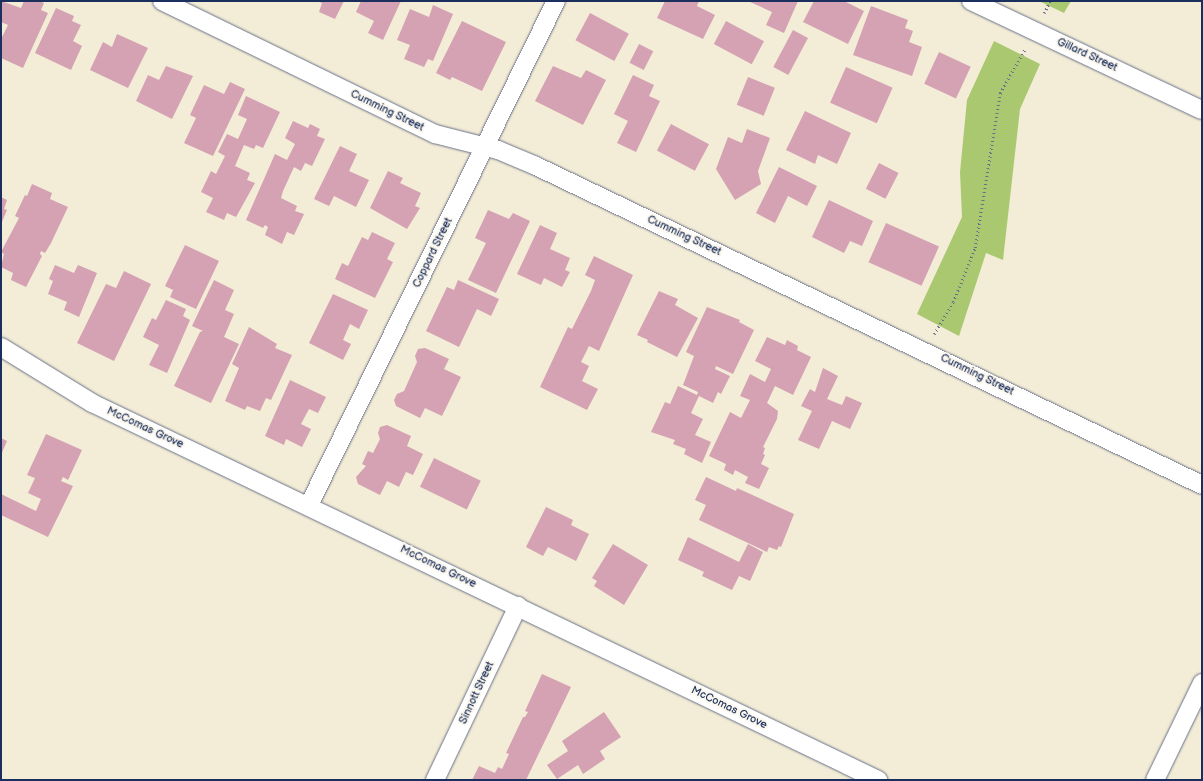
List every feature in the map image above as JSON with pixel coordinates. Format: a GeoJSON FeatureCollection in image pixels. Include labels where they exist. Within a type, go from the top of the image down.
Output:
{"type":"FeatureCollection","features":[{"type":"Feature","properties":{"kind":"street","name":"Cumming Street"},"geometry":{"type":"LineString","coordinates":[[162,1],[435,134],[485,147],[536,166],[925,350],[1202,485]]}},
{"type":"Feature","properties":{"kind":"street","name":"Coppard Street"},"geometry":{"type":"LineString","coordinates":[[309,505],[556,1]]}},
{"type":"Feature","properties":{"kind":"street","name":"Gillard Street"},"geometry":{"type":"LineString","coordinates":[[971,1],[1202,110]]}},
{"type":"Feature","properties":{"kind":"street","name":"McComas Grove"},"geometry":{"type":"LineString","coordinates":[[1,347],[92,403],[309,505],[878,780]]}},
{"type":"Feature","properties":{"kind":"street","name":"Sinnott Street"},"geometry":{"type":"LineString","coordinates":[[435,780],[518,606]]}},
{"type":"Feature","properties":{"kind":"street"},"geometry":{"type":"LineString","coordinates":[[1155,780],[1202,683]]}},
{"type":"Feature","properties":{"kind":"path"},"geometry":{"type":"LineString","coordinates":[[925,350],[953,302],[975,248],[1000,93],[1050,1]]}},
{"type":"Feature","properties":{"kind":"green space"},"geometry":{"type":"Polygon","coordinates":[[[1039,1],[1071,1],[1064,13],[1039,1]]]}},
{"type":"Feature","properties":{"kind":"green space"},"geometry":{"type":"Polygon","coordinates":[[[994,41],[1040,64],[1020,109],[1003,260],[986,253],[959,336],[917,314],[962,217],[960,172],[967,100],[994,41]]]}},
{"type":"Feature","properties":{"kind":"building"},"geometry":{"type":"Polygon","coordinates":[[[1,1],[21,8],[24,1],[39,1],[44,3],[41,10],[48,13],[23,68],[1,58],[1,39],[8,25],[1,22],[1,1]]]}},
{"type":"Feature","properties":{"kind":"building"},"geometry":{"type":"Polygon","coordinates":[[[317,1],[344,1],[335,19],[319,12],[322,3],[317,1]]]}},
{"type":"Feature","properties":{"kind":"building"},"geometry":{"type":"Polygon","coordinates":[[[361,1],[401,1],[383,40],[368,33],[374,21],[356,12],[361,1]]]}},
{"type":"Feature","properties":{"kind":"building"},"geometry":{"type":"Polygon","coordinates":[[[665,1],[699,1],[697,6],[715,15],[703,39],[657,18],[665,1]]]}},
{"type":"Feature","properties":{"kind":"building"},"geometry":{"type":"Polygon","coordinates":[[[748,1],[798,1],[784,33],[766,25],[772,12],[748,1]]]}},
{"type":"Feature","properties":{"kind":"building"},"geometry":{"type":"Polygon","coordinates":[[[814,1],[844,1],[864,11],[848,44],[803,22],[814,1]]]}},
{"type":"Feature","properties":{"kind":"building"},"geometry":{"type":"Polygon","coordinates":[[[433,5],[453,14],[433,61],[428,59],[424,67],[404,59],[410,45],[397,40],[410,9],[429,17],[433,5]]]}},
{"type":"Feature","properties":{"kind":"building"},"geometry":{"type":"Polygon","coordinates":[[[871,6],[908,20],[905,28],[913,31],[909,42],[922,47],[912,76],[853,55],[871,6]]]}},
{"type":"Feature","properties":{"kind":"building"},"geometry":{"type":"Polygon","coordinates":[[[56,8],[74,16],[72,21],[81,25],[73,41],[82,46],[71,70],[35,53],[56,8]]]}},
{"type":"Feature","properties":{"kind":"building"},"geometry":{"type":"Polygon","coordinates":[[[590,13],[629,34],[614,61],[575,40],[590,13]]]}},
{"type":"Feature","properties":{"kind":"building"},"geometry":{"type":"Polygon","coordinates":[[[462,21],[506,42],[482,91],[452,77],[450,80],[436,73],[462,21]]]}},
{"type":"Feature","properties":{"kind":"building"},"geometry":{"type":"Polygon","coordinates":[[[726,21],[764,41],[752,64],[714,44],[726,21]]]}},
{"type":"Feature","properties":{"kind":"building"},"geometry":{"type":"Polygon","coordinates":[[[793,30],[808,38],[788,75],[773,67],[793,30]]]}},
{"type":"Feature","properties":{"kind":"building"},"geometry":{"type":"Polygon","coordinates":[[[117,34],[148,48],[128,88],[90,70],[103,42],[112,47],[117,34]]]}},
{"type":"Feature","properties":{"kind":"building"},"geometry":{"type":"Polygon","coordinates":[[[639,44],[653,51],[644,70],[629,63],[639,44]]]}},
{"type":"Feature","properties":{"kind":"building"},"geometry":{"type":"Polygon","coordinates":[[[939,52],[971,67],[956,99],[924,84],[939,52]]]}},
{"type":"Feature","properties":{"kind":"building"},"geometry":{"type":"Polygon","coordinates":[[[166,66],[193,76],[172,119],[136,101],[148,75],[159,80],[166,66]]]}},
{"type":"Feature","properties":{"kind":"building"},"geometry":{"type":"Polygon","coordinates":[[[553,66],[581,78],[586,70],[606,80],[583,125],[535,101],[553,66]]]}},
{"type":"Feature","properties":{"kind":"building"},"geometry":{"type":"Polygon","coordinates":[[[846,67],[893,88],[877,123],[830,103],[846,67]]]}},
{"type":"Feature","properties":{"kind":"building"},"geometry":{"type":"Polygon","coordinates":[[[633,75],[654,85],[649,96],[660,101],[636,152],[617,143],[628,121],[614,114],[633,75]]]}},
{"type":"Feature","properties":{"kind":"building"},"geometry":{"type":"Polygon","coordinates":[[[748,77],[775,88],[764,116],[737,105],[748,77]]]}},
{"type":"Feature","properties":{"kind":"building"},"geometry":{"type":"Polygon","coordinates":[[[230,82],[245,89],[213,156],[184,143],[196,118],[190,115],[204,85],[224,94],[230,82]]]}},
{"type":"Feature","properties":{"kind":"building"},"geometry":{"type":"Polygon","coordinates":[[[246,96],[280,112],[263,148],[256,145],[254,149],[244,145],[235,166],[250,173],[247,180],[255,183],[236,217],[227,213],[224,220],[206,212],[213,198],[201,192],[211,171],[216,174],[225,156],[218,152],[227,134],[238,139],[247,119],[238,115],[246,96]]]}},
{"type":"Feature","properties":{"kind":"building"},"geometry":{"type":"Polygon","coordinates":[[[805,111],[851,133],[837,164],[818,155],[815,164],[786,150],[805,111]]]}},
{"type":"Feature","properties":{"kind":"building"},"geometry":{"type":"Polygon","coordinates":[[[293,121],[308,128],[310,124],[320,129],[317,136],[325,139],[312,166],[305,163],[301,171],[294,167],[283,191],[281,198],[297,206],[295,211],[304,214],[294,235],[287,232],[282,244],[265,235],[268,227],[265,225],[263,228],[246,220],[275,154],[287,160],[295,144],[285,138],[293,121]]]}},
{"type":"Feature","properties":{"kind":"building"},"geometry":{"type":"Polygon","coordinates":[[[671,124],[709,144],[695,171],[657,150],[671,124]]]}},
{"type":"Feature","properties":{"kind":"building"},"geometry":{"type":"Polygon","coordinates":[[[747,129],[770,138],[758,171],[761,184],[735,200],[716,169],[728,137],[742,143],[747,129]]]}},
{"type":"Feature","properties":{"kind":"building"},"geometry":{"type":"Polygon","coordinates":[[[340,146],[357,154],[349,171],[369,180],[356,207],[334,196],[329,206],[314,199],[340,146]]]}},
{"type":"Feature","properties":{"kind":"building"},"geometry":{"type":"Polygon","coordinates":[[[879,163],[899,173],[885,199],[866,189],[879,163]]]}},
{"type":"Feature","properties":{"kind":"building"},"geometry":{"type":"Polygon","coordinates":[[[779,167],[817,186],[807,206],[788,196],[775,223],[756,213],[779,167]]]}},
{"type":"Feature","properties":{"kind":"building"},"geometry":{"type":"Polygon","coordinates":[[[388,171],[403,178],[400,183],[421,193],[415,206],[420,208],[407,229],[370,208],[388,171]]]}},
{"type":"Feature","properties":{"kind":"building"},"geometry":{"type":"Polygon","coordinates":[[[32,184],[52,193],[50,199],[68,207],[45,253],[41,251],[40,254],[42,256],[26,287],[11,280],[13,273],[1,267],[4,254],[1,252],[19,218],[15,216],[25,195],[27,196],[32,184]]]}},
{"type":"Feature","properties":{"kind":"building"},"geometry":{"type":"Polygon","coordinates":[[[1,197],[7,200],[4,209],[7,210],[1,224],[1,197]]]}},
{"type":"Feature","properties":{"kind":"building"},"geometry":{"type":"Polygon","coordinates":[[[829,200],[873,221],[862,246],[850,241],[844,253],[812,237],[829,200]]]}},
{"type":"Feature","properties":{"kind":"building"},"geometry":{"type":"Polygon","coordinates":[[[488,210],[509,219],[513,213],[530,221],[496,293],[468,280],[486,243],[475,238],[488,210]]]}},
{"type":"Feature","properties":{"kind":"building"},"geometry":{"type":"Polygon","coordinates":[[[886,223],[939,247],[921,286],[869,262],[886,223]]]}},
{"type":"Feature","properties":{"kind":"building"},"geometry":{"type":"Polygon","coordinates":[[[540,225],[557,233],[550,249],[570,258],[565,270],[570,272],[562,287],[544,278],[541,285],[517,274],[540,225]]]}},
{"type":"Feature","properties":{"kind":"building"},"geometry":{"type":"Polygon","coordinates":[[[372,232],[395,243],[387,259],[393,262],[375,298],[335,279],[342,263],[348,266],[362,237],[368,240],[372,232]]]}},
{"type":"Feature","properties":{"kind":"building"},"geometry":{"type":"Polygon","coordinates":[[[185,245],[219,261],[196,309],[170,297],[173,290],[165,286],[185,245]]]}},
{"type":"Feature","properties":{"kind":"building"},"geometry":{"type":"Polygon","coordinates":[[[594,256],[633,275],[599,351],[589,346],[581,362],[589,366],[582,381],[598,389],[587,410],[540,387],[568,327],[572,329],[591,291],[595,280],[585,275],[594,256]]]}},
{"type":"Feature","properties":{"kind":"building"},"geometry":{"type":"Polygon","coordinates":[[[55,265],[74,273],[78,265],[97,273],[79,317],[64,310],[67,302],[48,294],[53,281],[49,279],[55,265]]]}},
{"type":"Feature","properties":{"kind":"building"},"geometry":{"type":"Polygon","coordinates":[[[124,271],[151,284],[114,361],[77,343],[106,284],[116,288],[124,271]]]}},
{"type":"Feature","properties":{"kind":"building"},"geometry":{"type":"Polygon","coordinates":[[[214,280],[234,290],[225,310],[234,314],[224,337],[239,344],[211,403],[174,386],[200,332],[203,331],[192,326],[214,280]]]}},
{"type":"Feature","properties":{"kind":"building"},"geometry":{"type":"Polygon","coordinates":[[[458,280],[499,299],[491,316],[477,309],[459,347],[426,331],[447,287],[454,290],[458,280]]]}},
{"type":"Feature","properties":{"kind":"building"},"geometry":{"type":"Polygon","coordinates":[[[659,291],[678,299],[675,305],[698,318],[677,357],[647,342],[648,340],[637,335],[659,291]]]}},
{"type":"Feature","properties":{"kind":"building"},"geometry":{"type":"Polygon","coordinates":[[[333,294],[368,310],[359,329],[350,324],[343,340],[351,344],[343,360],[309,343],[333,294]]]}},
{"type":"Feature","properties":{"kind":"building"},"geometry":{"type":"Polygon","coordinates":[[[166,300],[186,309],[183,316],[190,320],[167,373],[149,365],[159,345],[143,337],[152,318],[156,320],[166,300]]]}},
{"type":"Feature","properties":{"kind":"building"},"geometry":{"type":"Polygon","coordinates":[[[707,307],[740,320],[739,322],[754,330],[733,374],[716,366],[715,369],[730,376],[721,394],[718,392],[713,403],[699,396],[691,413],[703,419],[695,435],[711,442],[702,463],[684,454],[686,449],[673,444],[675,440],[651,432],[665,402],[670,404],[678,386],[697,395],[698,392],[683,385],[694,356],[686,352],[707,307]]]}},
{"type":"Feature","properties":{"kind":"building"},"geometry":{"type":"Polygon","coordinates":[[[249,327],[277,344],[275,348],[292,355],[271,400],[266,398],[260,411],[247,406],[245,410],[225,401],[239,368],[232,364],[249,327]]]}},
{"type":"Feature","properties":{"kind":"building"},"geometry":{"type":"Polygon","coordinates":[[[767,337],[785,345],[787,340],[798,346],[797,350],[811,357],[793,395],[775,386],[767,403],[778,411],[777,419],[763,447],[765,448],[763,454],[765,455],[761,464],[769,468],[759,489],[745,483],[748,477],[735,470],[733,475],[724,470],[726,464],[709,456],[730,412],[741,418],[750,400],[740,396],[750,374],[765,382],[771,369],[755,361],[767,337]]]}},
{"type":"Feature","properties":{"kind":"building"},"geometry":{"type":"Polygon","coordinates":[[[425,348],[449,359],[444,369],[461,377],[442,416],[425,408],[420,418],[396,406],[394,400],[397,394],[404,391],[417,362],[415,356],[418,349],[425,348]]]}},
{"type":"Feature","properties":{"kind":"building"},"geometry":{"type":"Polygon","coordinates":[[[823,368],[838,376],[827,399],[842,405],[846,396],[862,403],[850,429],[832,421],[819,449],[798,440],[812,411],[801,406],[810,389],[815,392],[823,368]]]}},
{"type":"Feature","properties":{"kind":"building"},"geometry":{"type":"Polygon","coordinates":[[[290,380],[326,397],[318,413],[309,409],[301,424],[311,429],[302,447],[286,439],[284,445],[265,436],[290,380]]]}},
{"type":"Feature","properties":{"kind":"building"},"geometry":{"type":"Polygon","coordinates":[[[387,425],[411,436],[407,446],[423,454],[413,475],[406,472],[399,487],[387,481],[380,495],[358,484],[356,477],[366,466],[362,464],[368,451],[373,453],[380,439],[378,433],[380,427],[387,425]]]}},
{"type":"Feature","properties":{"kind":"building"},"geometry":{"type":"Polygon","coordinates":[[[46,434],[82,450],[68,480],[63,477],[61,481],[73,486],[48,537],[1,515],[1,494],[36,511],[41,499],[28,493],[35,478],[27,475],[46,434]]]}},
{"type":"Feature","properties":{"kind":"building"},"geometry":{"type":"Polygon","coordinates":[[[1,438],[7,441],[1,455],[1,438]]]}},
{"type":"Feature","properties":{"kind":"building"},"geometry":{"type":"Polygon","coordinates":[[[434,458],[481,481],[467,510],[420,487],[434,458]]]}},
{"type":"Feature","properties":{"kind":"building"},"geometry":{"type":"Polygon","coordinates":[[[706,477],[736,491],[737,488],[794,514],[781,547],[779,546],[777,550],[769,547],[767,552],[699,520],[706,505],[695,500],[706,477]]]}},
{"type":"Feature","properties":{"kind":"building"},"geometry":{"type":"Polygon","coordinates":[[[546,507],[573,520],[571,525],[589,534],[576,561],[548,547],[543,556],[526,547],[546,507]]]}},
{"type":"Feature","properties":{"kind":"building"},"geometry":{"type":"Polygon","coordinates":[[[688,537],[739,562],[748,544],[763,552],[750,581],[739,576],[732,590],[702,576],[704,572],[678,560],[688,537]]]}},
{"type":"Feature","properties":{"kind":"building"},"geometry":{"type":"Polygon","coordinates":[[[613,544],[648,565],[624,605],[594,586],[597,581],[592,578],[613,544]]]}},
{"type":"Feature","properties":{"kind":"building"},"geometry":{"type":"Polygon","coordinates":[[[542,674],[571,687],[526,780],[472,780],[479,766],[495,773],[498,767],[502,769],[509,754],[506,753],[523,717],[525,717],[528,712],[525,711],[542,674]]]}},
{"type":"Feature","properties":{"kind":"building"},"geometry":{"type":"Polygon","coordinates":[[[604,712],[621,737],[600,751],[605,759],[583,774],[578,765],[557,779],[547,765],[568,751],[562,741],[604,712]]]}}]}
